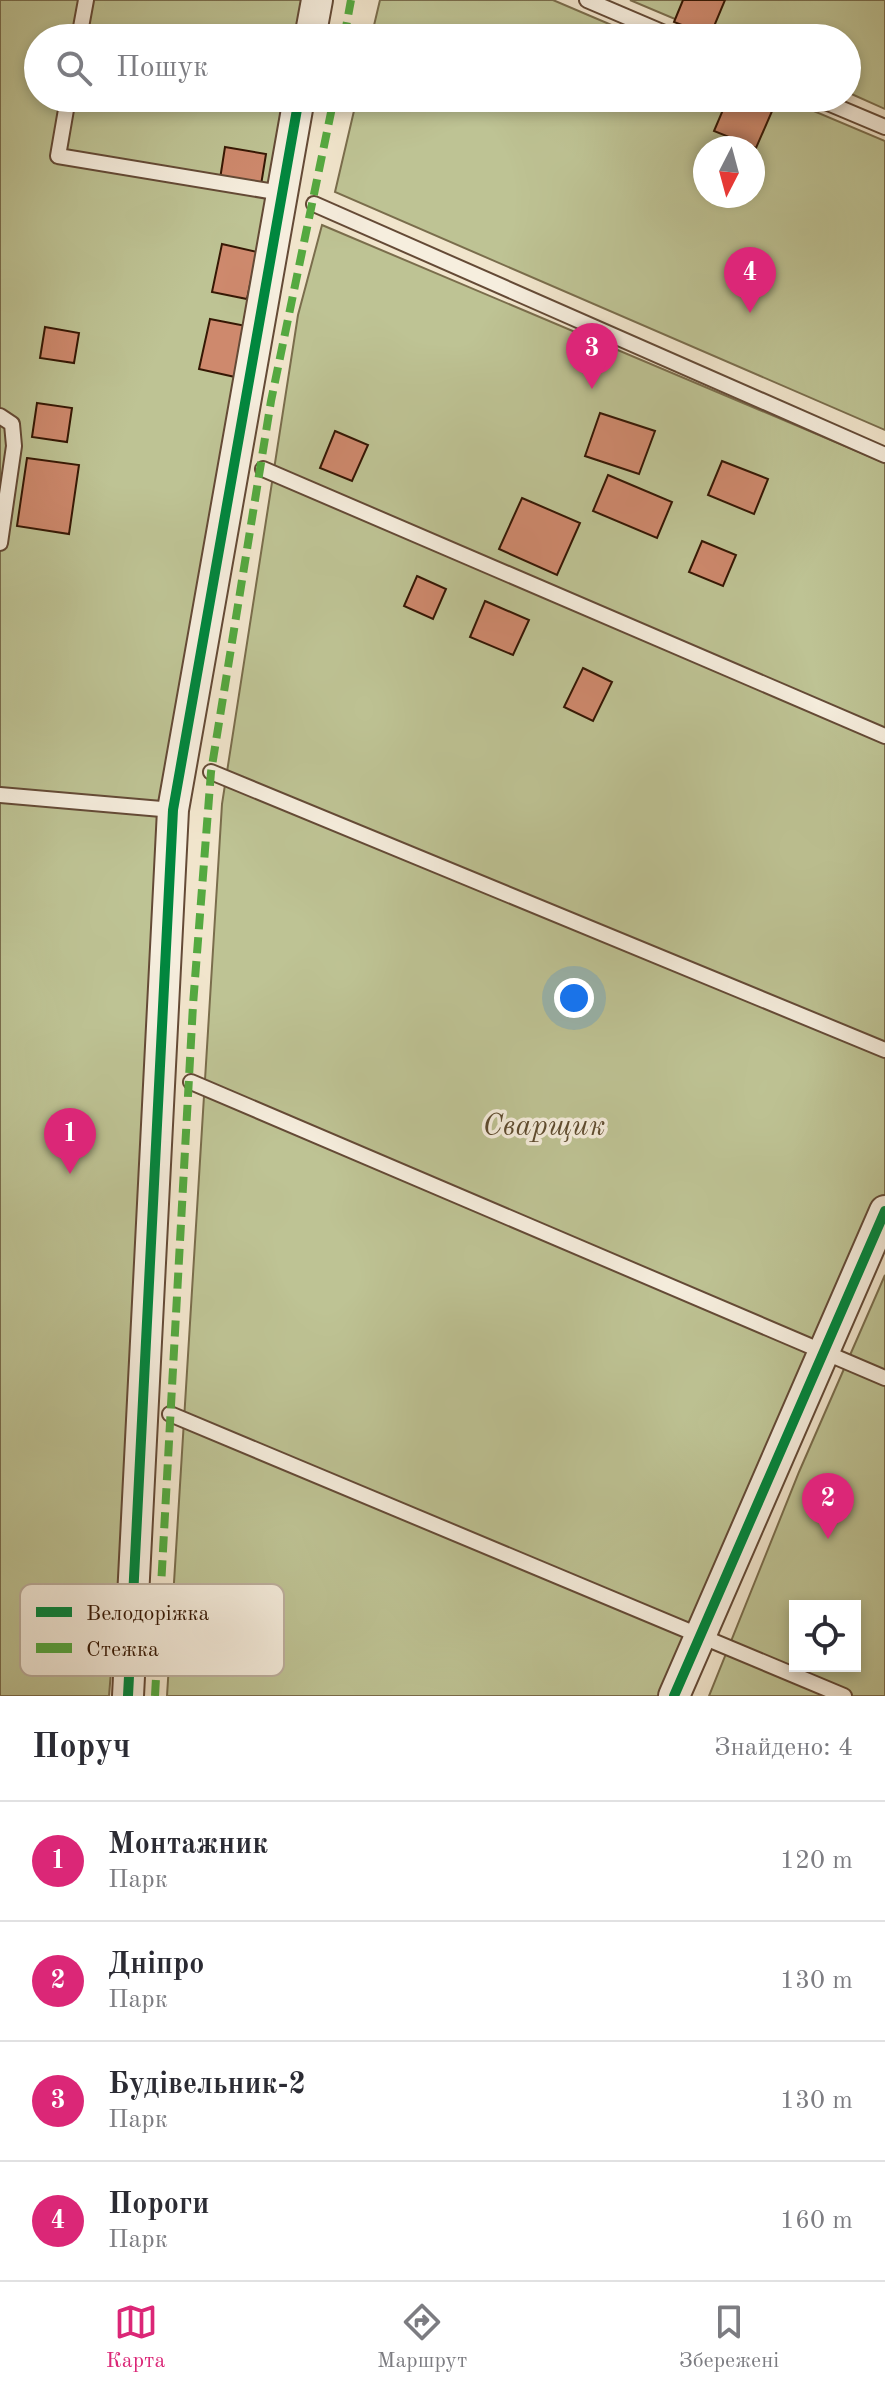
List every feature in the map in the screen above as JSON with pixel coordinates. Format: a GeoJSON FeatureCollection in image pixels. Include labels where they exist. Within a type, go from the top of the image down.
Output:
{"type":"FeatureCollection","features":[{"type":"Feature","properties":{"kind":"street"},"geometry":{"type":"LineString","coordinates":[[313,24],[317,0]]}},
{"type":"Feature","properties":{"kind":"street"},"geometry":{"type":"LineString","coordinates":[[134,1584],[173,810],[296,112]]}},
{"type":"Feature","properties":{"kind":"street"},"geometry":{"type":"LineString","coordinates":[[674,1696],[885,1211]]}},
{"type":"Feature","properties":{"kind":"street"},"geometry":{"type":"LineString","coordinates":[[128,1696],[129,1676]]}},
{"type":"Feature","properties":{"kind":"lane"},"geometry":{"type":"LineString","coordinates":[[82,24],[86,0]]}},
{"type":"Feature","properties":{"kind":"lane"},"geometry":{"type":"LineString","coordinates":[[587,0],[643,24]]}},
{"type":"Feature","properties":{"kind":"lane"},"geometry":{"type":"LineString","coordinates":[[66,112],[58,156],[281,193]]}},
{"type":"Feature","properties":{"kind":"lane"},"geometry":{"type":"LineString","coordinates":[[849,112],[885,127]]}},
{"type":"Feature","properties":{"kind":"lane"},"geometry":{"type":"LineString","coordinates":[[314,204],[885,455]]}},
{"type":"Feature","properties":{"kind":"lane"},"geometry":{"type":"LineString","coordinates":[[0,416],[12,424],[14,446],[0,543]]}},
{"type":"Feature","properties":{"kind":"lane"},"geometry":{"type":"LineString","coordinates":[[263,469],[885,736]]}},
{"type":"Feature","properties":{"kind":"lane"},"geometry":{"type":"LineString","coordinates":[[211,772],[885,1050]]}},
{"type":"Feature","properties":{"kind":"lane"},"geometry":{"type":"LineString","coordinates":[[0,795],[173,810]]}},
{"type":"Feature","properties":{"kind":"lane"},"geometry":{"type":"LineString","coordinates":[[191,1082],[885,1378]]}},
{"type":"Feature","properties":{"kind":"lane"},"geometry":{"type":"LineString","coordinates":[[170,1414],[844,1696]]}},
{"type":"Feature","properties":{"kind":"green space"},"geometry":{"type":"Polygon","coordinates":[[[0,0],[305,0],[301,24],[24,24],[24,112],[286,112],[158,825],[118,1584],[20,1584],[20,1676],[111,1676],[109,1696],[0,1696],[0,0]]]}},
{"type":"Feature","properties":{"kind":"green space"},"geometry":{"type":"Polygon","coordinates":[[[380,0],[553,0],[609,24],[374,24],[380,0]]]}},
{"type":"Feature","properties":{"kind":"green space"},"geometry":{"type":"Polygon","coordinates":[[[630,0],[885,0],[885,109],[861,98],[861,24],[687,24],[630,0]]]}},
{"type":"Feature","properties":{"kind":"green space"},"geometry":{"type":"Polygon","coordinates":[[[354,112],[816,112],[885,141],[885,430],[335,192],[354,112]]]}},
{"type":"Feature","properties":{"kind":"green space","name":"Сварщик"},"geometry":{"type":"Polygon","coordinates":[[[322,225],[885,463],[885,1195],[674,1696],[167,1696],[168,1676],[284,1676],[284,1584],[174,1584],[222,804],[298,315],[322,225]]]}},
{"type":"Feature","properties":{"kind":"green space"},"geometry":{"type":"Polygon","coordinates":[[[885,1275],[885,1696],[709,1696],[799,1472],[885,1275]]]}},
{"type":"Feature","properties":{"kind":"building"},"geometry":{"type":"Polygon","coordinates":[[[683,0],[725,0],[715,24],[674,22],[683,0]]]}},
{"type":"Feature","properties":{"kind":"building"},"geometry":{"type":"Polygon","coordinates":[[[722,112],[772,112],[761,136],[726,136],[714,131],[722,112]]]}},
{"type":"Feature","properties":{"kind":"building"},"geometry":{"type":"Polygon","coordinates":[[[225,147],[266,154],[261,185],[220,179],[225,147]]]}},
{"type":"Feature","properties":{"kind":"building"},"geometry":{"type":"Polygon","coordinates":[[[222,244],[257,252],[247,299],[212,292],[222,244]]]}},
{"type":"Feature","properties":{"kind":"building"},"geometry":{"type":"Polygon","coordinates":[[[210,319],[246,326],[235,377],[199,369],[210,319]]]}},
{"type":"Feature","properties":{"kind":"building"},"geometry":{"type":"Polygon","coordinates":[[[45,327],[79,333],[74,363],[40,358],[45,327]]]}},
{"type":"Feature","properties":{"kind":"building"},"geometry":{"type":"Polygon","coordinates":[[[37,403],[72,408],[67,442],[32,437],[37,403]]]}},
{"type":"Feature","properties":{"kind":"building"},"geometry":{"type":"Polygon","coordinates":[[[600,413],[655,431],[639,474],[585,456],[600,413]]]}},
{"type":"Feature","properties":{"kind":"building"},"geometry":{"type":"Polygon","coordinates":[[[335,431],[368,445],[352,481],[320,468],[335,431]]]}},
{"type":"Feature","properties":{"kind":"building"},"geometry":{"type":"Polygon","coordinates":[[[27,458],[79,465],[69,534],[17,526],[27,458]]]}},
{"type":"Feature","properties":{"kind":"building"},"geometry":{"type":"Polygon","coordinates":[[[722,461],[768,479],[754,514],[708,495],[722,461]]]}},
{"type":"Feature","properties":{"kind":"building"},"geometry":{"type":"Polygon","coordinates":[[[608,475],[672,502],[657,538],[593,511],[608,475]]]}},
{"type":"Feature","properties":{"kind":"building"},"geometry":{"type":"Polygon","coordinates":[[[522,498],[580,523],[557,575],[499,549],[522,498]]]}},
{"type":"Feature","properties":{"kind":"building"},"geometry":{"type":"Polygon","coordinates":[[[702,541],[736,555],[723,586],[689,572],[702,541]]]}},
{"type":"Feature","properties":{"kind":"building"},"geometry":{"type":"Polygon","coordinates":[[[417,576],[446,589],[433,619],[404,606],[417,576]]]}},
{"type":"Feature","properties":{"kind":"building"},"geometry":{"type":"Polygon","coordinates":[[[485,601],[529,620],[513,655],[470,637],[485,601]]]}},
{"type":"Feature","properties":{"kind":"building"},"geometry":{"type":"Polygon","coordinates":[[[583,668],[612,682],[593,721],[564,707],[583,668]]]}},
{"type":"Feature","properties":{"kind":"marked path"},"geometry":{"type":"LineString","coordinates":[[347,24],[351,0]]}},
{"type":"Feature","properties":{"kind":"marked path"},"geometry":{"type":"LineString","coordinates":[[161,1584],[193,1005],[211,772],[271,401],[331,112]]}},
{"type":"Feature","properties":{"kind":"marked path"},"geometry":{"type":"LineString","coordinates":[[155,1696],[156,1676]]}},
{"type":"Feature","properties":{"kind":"cycle path"},"geometry":{"type":"LineString","coordinates":[[134,1584],[173,810],[297,112]]}},
{"type":"Feature","properties":{"kind":"cycle path"},"geometry":{"type":"LineString","coordinates":[[674,1696],[885,1211]]}},
{"type":"Feature","properties":{"kind":"cycle path"},"geometry":{"type":"LineString","coordinates":[[128,1696],[129,1676]]}},
{"type":"Feature","properties":{"kind":"place","name":"Пороги"},"geometry":{"type":"Point","coordinates":[750,313]}},
{"type":"Feature","properties":{"kind":"place","name":"Будівельник-2"},"geometry":{"type":"Point","coordinates":[592,389]}},
{"type":"Feature","properties":{"kind":"place","name":"Монтажник"},"geometry":{"type":"Point","coordinates":[70,1174]}},
{"type":"Feature","properties":{"kind":"place","name":"Дніпро"},"geometry":{"type":"Point","coordinates":[828,1539]}}]}
